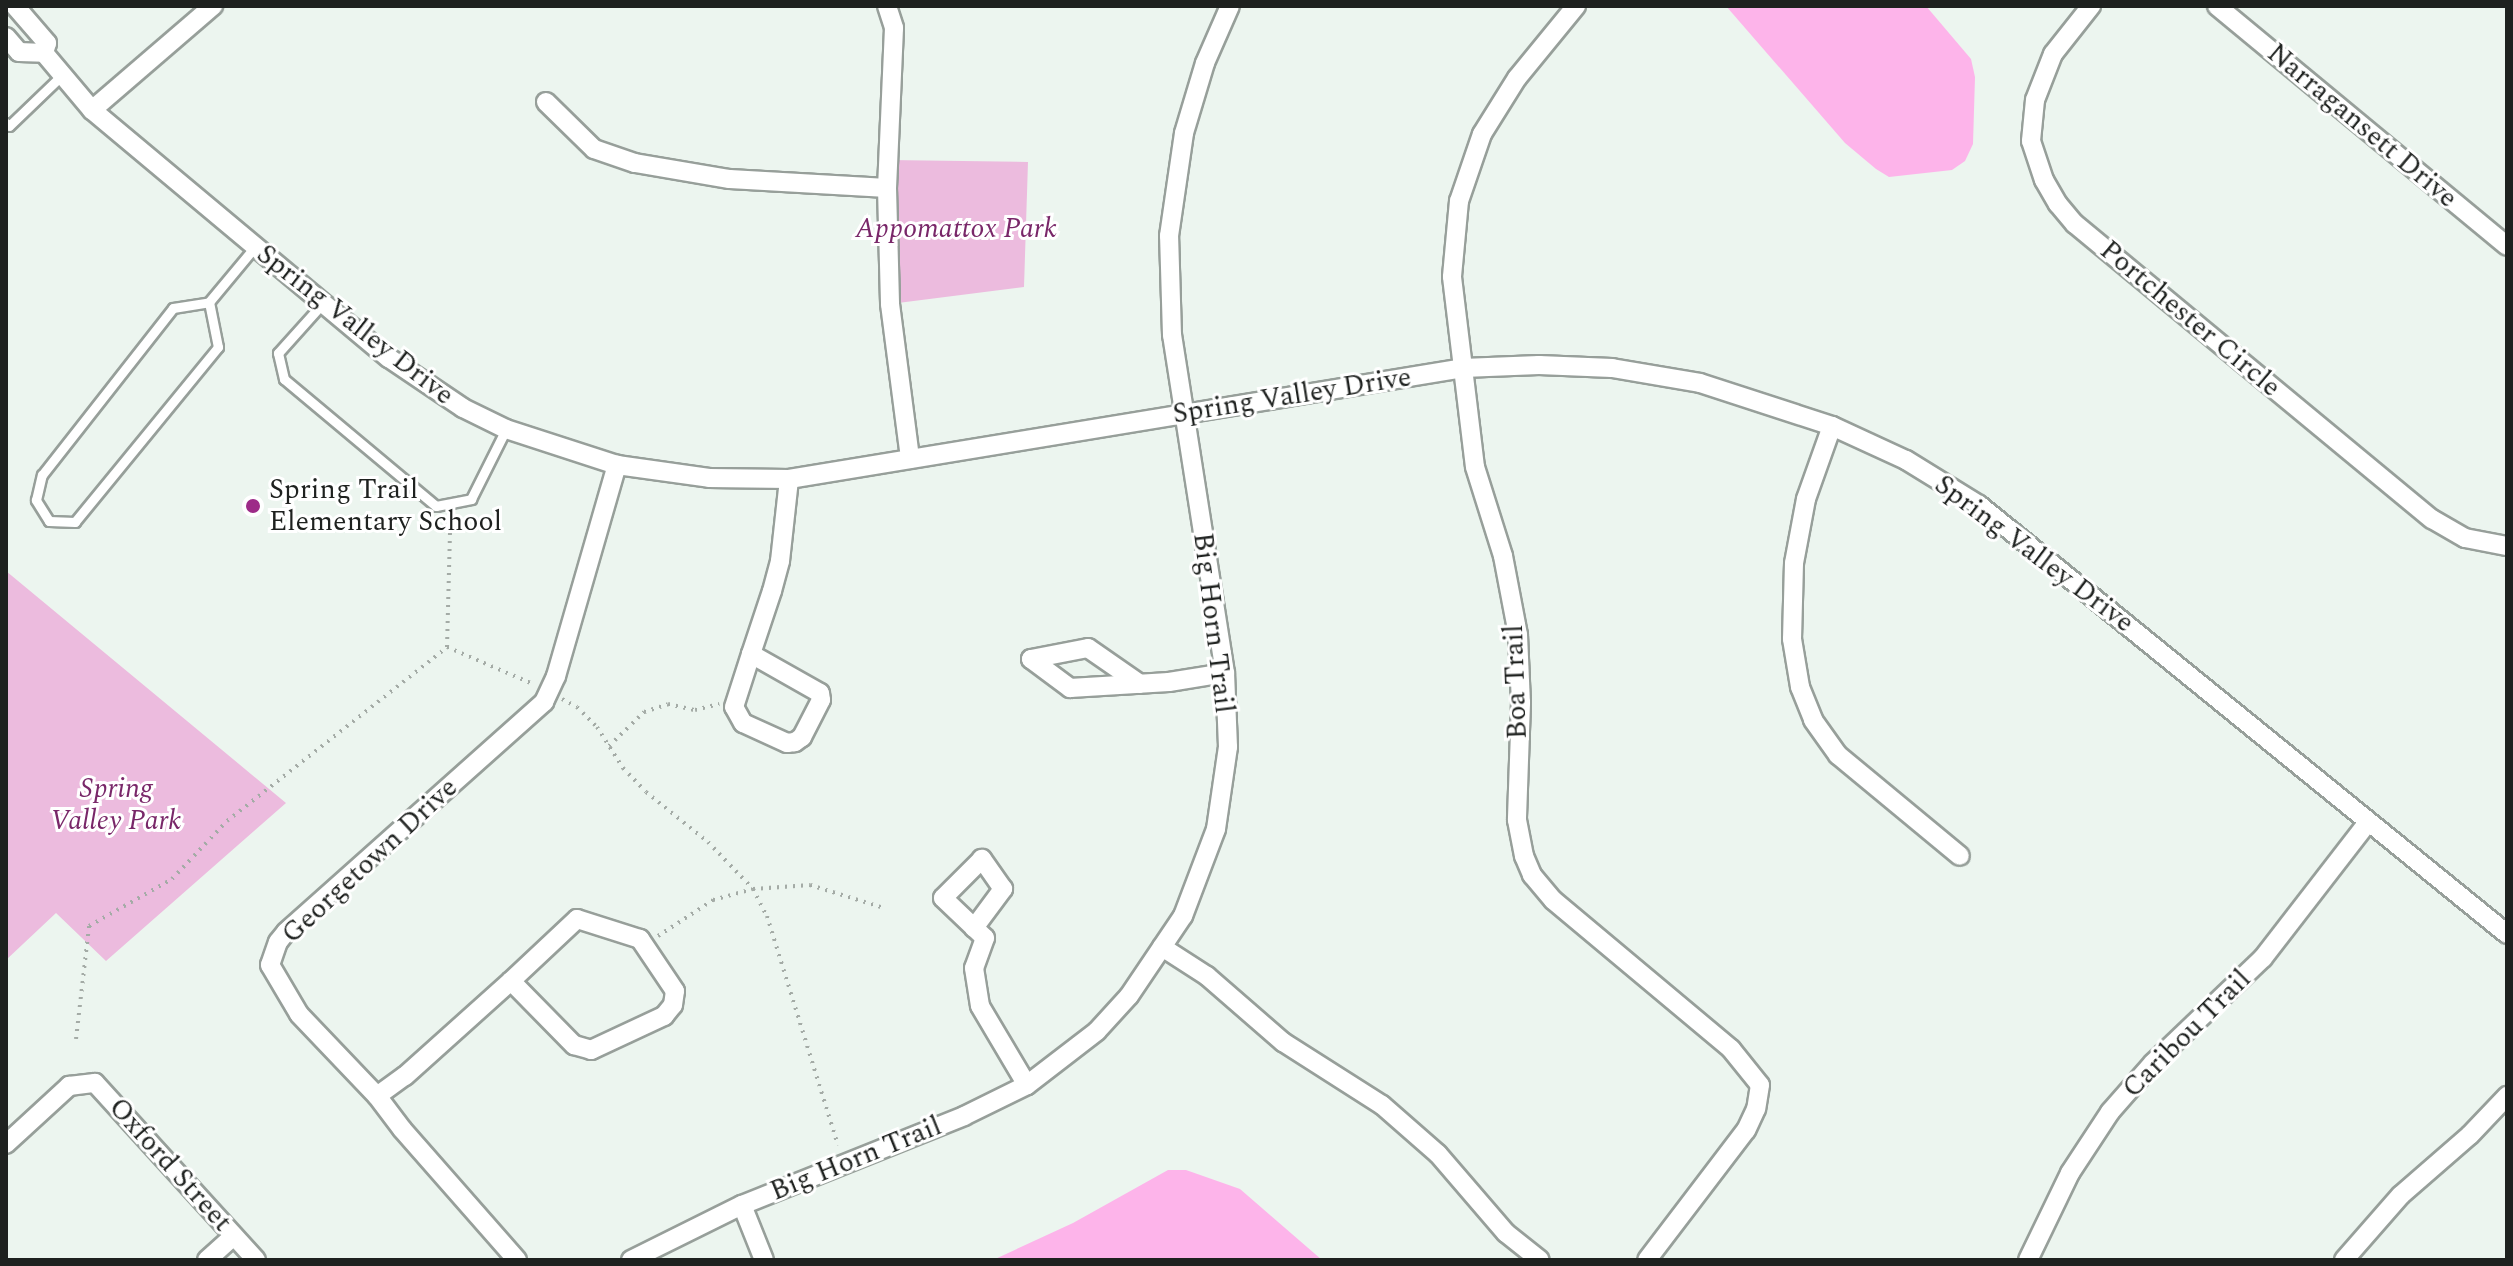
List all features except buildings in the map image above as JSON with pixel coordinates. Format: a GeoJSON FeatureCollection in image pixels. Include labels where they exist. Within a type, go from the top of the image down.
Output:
{"type":"FeatureCollection","features":[{"type":"Feature","properties":{"kind":"street","name":"Spring Valley Drive"},"geometry":{"type":"LineString","coordinates":[[15,6],[47,43],[44,53],[92,110],[254,248],[411,375],[463,408],[506,429],[565,451],[617,465],[686,476],[789,479],[1463,368],[1539,365],[1625,370],[1700,383],[1832,426],[1906,460],[1979,505],[2507,934]]}},
{"type":"Feature","properties":{"kind":"street"},"geometry":{"type":"LineString","coordinates":[[92,110],[213,6]]}},
{"type":"Feature","properties":{"kind":"street"},"geometry":{"type":"LineString","coordinates":[[887,6],[894,28],[887,188],[890,304],[910,459]]}},
{"type":"Feature","properties":{"kind":"street","name":"Big Horn Trail"},"geometry":{"type":"LineString","coordinates":[[631,1260],[742,1205],[964,1116],[1027,1085],[1097,1031],[1129,996],[1192,897],[1216,829],[1228,747],[1225,673],[1183,414],[1169,305],[1174,184],[1196,90],[1230,6]]}},
{"type":"Feature","properties":{"kind":"street","name":"Boa Trail"},"geometry":{"type":"LineString","coordinates":[[1576,6],[1501,100],[1466,174],[1456,221],[1453,262],[1475,467],[1503,556],[1518,635],[1521,703],[1517,820],[1524,856],[1532,875],[1553,900],[1731,1049],[1760,1085],[1756,1109],[1746,1130],[1647,1260]]}},
{"type":"Feature","properties":{"kind":"street","name":"Portchester Circle"},"geometry":{"type":"LineString","coordinates":[[2091,6],[2053,54],[2035,100],[2031,141],[2044,180],[2058,204],[2075,224],[2432,519],[2465,538],[2507,546]]}},
{"type":"Feature","properties":{"kind":"street","name":"Narragansett Drive"},"geometry":{"type":"LineString","coordinates":[[2217,6],[2507,246]]}},
{"type":"Feature","properties":{"kind":"street"},"geometry":{"type":"LineString","coordinates":[[6,37],[19,52],[44,53]]}},
{"type":"Feature","properties":{"kind":"street"},"geometry":{"type":"LineString","coordinates":[[546,102],[594,149],[658,169],[730,179],[887,188]]}},
{"type":"Feature","properties":{"kind":"street"},"geometry":{"type":"LineString","coordinates":[[1832,426],[1806,499],[1794,563],[1792,639],[1800,687],[1813,720],[1838,755],[1960,856]]}},
{"type":"Feature","properties":{"kind":"street","name":"Georgetown Drive"},"geometry":{"type":"LineString","coordinates":[[517,1260],[402,1129],[377,1096],[357,1079],[292,1003],[270,965],[278,942],[530,717],[549,692],[617,465]]}},
{"type":"Feature","properties":{"kind":"street"},"geometry":{"type":"LineString","coordinates":[[751,654],[818,689],[821,700],[802,737],[787,743],[743,723],[734,707],[780,561],[789,479]]}},
{"type":"Feature","properties":{"kind":"street"},"geometry":{"type":"LineString","coordinates":[[1140,684],[1088,648],[1031,659],[1070,688],[1140,684],[1225,673]]}},
{"type":"Feature","properties":{"kind":"street","name":"Caribou Trail"},"geometry":{"type":"LineString","coordinates":[[2028,1260],[2070,1173],[2110,1112],[2153,1063],[2263,958],[2368,822]]}},
{"type":"Feature","properties":{"kind":"street"},"geometry":{"type":"LineString","coordinates":[[377,1096],[405,1076],[577,919],[640,939],[675,991],[673,1005],[664,1016],[591,1050],[574,1045],[511,981]]}},
{"type":"Feature","properties":{"kind":"street"},"geometry":{"type":"LineString","coordinates":[[974,928],[985,938],[974,968],[980,1006],[1027,1085]]}},
{"type":"Feature","properties":{"kind":"street"},"geometry":{"type":"LineString","coordinates":[[1162,947],[1207,976],[1283,1042],[1382,1105],[1417,1134],[1485,1212],[1540,1260]]}},
{"type":"Feature","properties":{"kind":"street","name":"Oxford Street"},"geometry":{"type":"LineString","coordinates":[[6,1144],[69,1086],[95,1083],[256,1260]]}},
{"type":"Feature","properties":{"kind":"street"},"geometry":{"type":"LineString","coordinates":[[2344,1260],[2401,1195],[2470,1135],[2507,1096]]}},
{"type":"Feature","properties":{"kind":"street"},"geometry":{"type":"LineString","coordinates":[[742,1205],[764,1260]]}},
{"type":"Feature","properties":{"kind":"street"},"geometry":{"type":"LineString","coordinates":[[207,1260],[234,1236]]}},
{"type":"Feature","properties":{"kind":"lane"},"geometry":{"type":"LineString","coordinates":[[7,126],[62,75]]}},
{"type":"Feature","properties":{"kind":"lane"},"geometry":{"type":"LineString","coordinates":[[209,302],[218,347],[75,522],[49,521],[36,500],[42,475],[173,308],[209,302],[254,248]]}},
{"type":"Feature","properties":{"kind":"lane"},"geometry":{"type":"LineString","coordinates":[[322,304],[278,353],[284,379],[436,506],[471,499],[506,429]]}},
{"type":"Feature","properties":{"kind":"path"},"geometry":{"type":"LineString","coordinates":[[447,647],[450,531]]}},
{"type":"Feature","properties":{"kind":"path"},"geometry":{"type":"LineString","coordinates":[[447,647],[577,707],[623,768],[646,792],[708,842],[753,889],[767,916],[838,1145]]}},
{"type":"Feature","properties":{"kind":"path"},"geometry":{"type":"LineString","coordinates":[[76,1039],[89,926],[172,879],[227,821],[447,647]]}},
{"type":"Feature","properties":{"kind":"path"},"geometry":{"type":"LineString","coordinates":[[609,746],[644,712],[668,704],[695,710],[736,700]]}},
{"type":"Feature","properties":{"kind":"path"},"geometry":{"type":"LineString","coordinates":[[656,938],[713,900],[753,889],[810,885],[884,908]]}},
{"type":"Feature","properties":{"kind":"green space","name":"Appomattox Park"},"geometry":{"type":"Polygon","coordinates":[[[889,160],[1028,162],[1024,287],[890,304],[889,160]]]}},
{"type":"Feature","properties":{"kind":"green space","name":"Spring Valley Park"},"geometry":{"type":"Polygon","coordinates":[[[6,571],[286,803],[106,961],[56,913],[6,960],[6,571]]]}},
{"type":"Feature","properties":{"kind":"shaded area"},"geometry":{"type":"Polygon","coordinates":[[[1726,6],[1926,6],[1971,59],[1975,77],[1973,144],[1965,161],[1952,170],[1889,177],[1876,169],[1845,143],[1726,6]]]}},
{"type":"Feature","properties":{"kind":"shaded area"},"geometry":{"type":"Polygon","coordinates":[[[1168,1170],[1186,1170],[1240,1189],[1322,1260],[993,1260],[1073,1223],[1168,1170]]]}},
{"type":"Feature","properties":{"kind":"place","name":"Spring Trail Elementary School"},"geometry":{"type":"Point","coordinates":[253,506]}}]}
